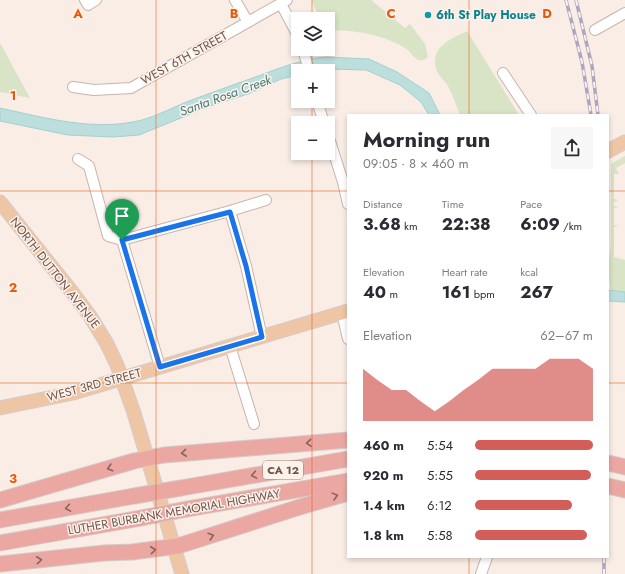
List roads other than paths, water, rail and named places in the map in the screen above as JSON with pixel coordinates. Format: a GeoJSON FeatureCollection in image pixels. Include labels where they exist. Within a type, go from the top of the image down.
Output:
{"type":"FeatureCollection","features":[{"type":"Feature","properties":{"kind":"highway"},"geometry":{"type":"LineString","coordinates":[[0,500],[148,458],[213,450],[347,440]]}},
{"type":"Feature","properties":{"kind":"highway","name":"LUTHER BURBANK MEMORIAL HIGHWAY"},"geometry":{"type":"LineString","coordinates":[[0,520],[347,459]]}},
{"type":"Feature","properties":{"kind":"highway"},"geometry":{"type":"LineString","coordinates":[[609,463],[625,467]]}},
{"type":"Feature","properties":{"kind":"highway","name":"LUTHER BURBANK MEMORIAL HIGHWAY"},"geometry":{"type":"LineString","coordinates":[[0,543],[347,481]]}},
{"type":"Feature","properties":{"kind":"highway"},"geometry":{"type":"LineString","coordinates":[[609,486],[625,490]]}},
{"type":"Feature","properties":{"kind":"highway"},"geometry":{"type":"LineString","coordinates":[[0,564],[174,547],[347,493]]}},
{"type":"Feature","properties":{"kind":"main road"},"geometry":{"type":"LineString","coordinates":[[609,150],[625,142]]}},
{"type":"Feature","properties":{"kind":"main road","name":"NORTH DUTTON AVENUE"},"geometry":{"type":"LineString","coordinates":[[0,202],[90,316],[107,344],[122,378],[148,458],[182,574]]}},
{"type":"Feature","properties":{"kind":"main road","name":"WEST 3RD STREET"},"geometry":{"type":"LineString","coordinates":[[0,408],[73,393],[345,312]]}},
{"type":"Feature","properties":{"kind":"street"},"geometry":{"type":"LineString","coordinates":[[235,0],[248,22]]}},
{"type":"Feature","properties":{"kind":"street"},"geometry":{"type":"LineString","coordinates":[[284,2],[291,19]]}},
{"type":"Feature","properties":{"kind":"street","name":"WEST 6TH STREET"},"geometry":{"type":"LineString","coordinates":[[74,87],[94,90],[131,88],[284,2]]}},
{"type":"Feature","properties":{"kind":"street"},"geometry":{"type":"LineString","coordinates":[[595,30],[625,13]]}},
{"type":"Feature","properties":{"kind":"street"},"geometry":{"type":"LineString","coordinates":[[503,73],[530,114]]}},
{"type":"Feature","properties":{"kind":"street"},"geometry":{"type":"LineString","coordinates":[[335,157],[347,200]]}},
{"type":"Feature","properties":{"kind":"street"},"geometry":{"type":"LineString","coordinates":[[78,159],[89,166],[108,236],[122,240],[230,212],[266,200]]}},
{"type":"Feature","properties":{"kind":"street"},"geometry":{"type":"LineString","coordinates":[[230,212],[246,266],[262,337]]}},
{"type":"Feature","properties":{"kind":"street"},"geometry":{"type":"LineString","coordinates":[[122,240],[160,367]]}},
{"type":"Feature","properties":{"kind":"street"},"geometry":{"type":"LineString","coordinates":[[345,312],[347,330]]}},
{"type":"Feature","properties":{"kind":"street"},"geometry":{"type":"LineString","coordinates":[[230,346],[254,424]]}},
{"type":"Feature","properties":{"kind":"street"},"geometry":{"type":"LineString","coordinates":[[481,574],[486,558]]}},
{"type":"Feature","properties":{"kind":"water"},"geometry":{"type":"Polygon","coordinates":[[[326,57],[369,59],[397,72],[429,93],[440,114],[428,114],[421,102],[400,85],[366,70],[335,69],[335,64],[291,64],[326,57]]]}},
{"type":"Feature","properties":{"kind":"water","name":"Santa Rosa Creek"},"geometry":{"type":"Polygon","coordinates":[[[291,64],[291,77],[281,79],[248,94],[213,105],[139,135],[113,137],[68,135],[0,121],[0,108],[53,119],[89,124],[106,125],[142,120],[194,99],[291,64]]]}},
{"type":"Feature","properties":{"kind":"water"},"geometry":{"type":"Polygon","coordinates":[[[609,290],[625,292],[625,302],[609,301],[609,290]]]}},
{"type":"Feature","properties":{"kind":"railway"},"geometry":{"type":"LineString","coordinates":[[566,0],[582,62],[591,114]]}},
{"type":"Feature","properties":{"kind":"railway"},"geometry":{"type":"LineString","coordinates":[[576,0],[592,66],[598,114]]}},
{"type":"Feature","properties":{"kind":"railway"},"geometry":{"type":"LineString","coordinates":[[604,558],[604,574]]}},
{"type":"Feature","properties":{"kind":"place","name":"6th St Play House"},"geometry":{"type":"Point","coordinates":[428,15]}}]}
